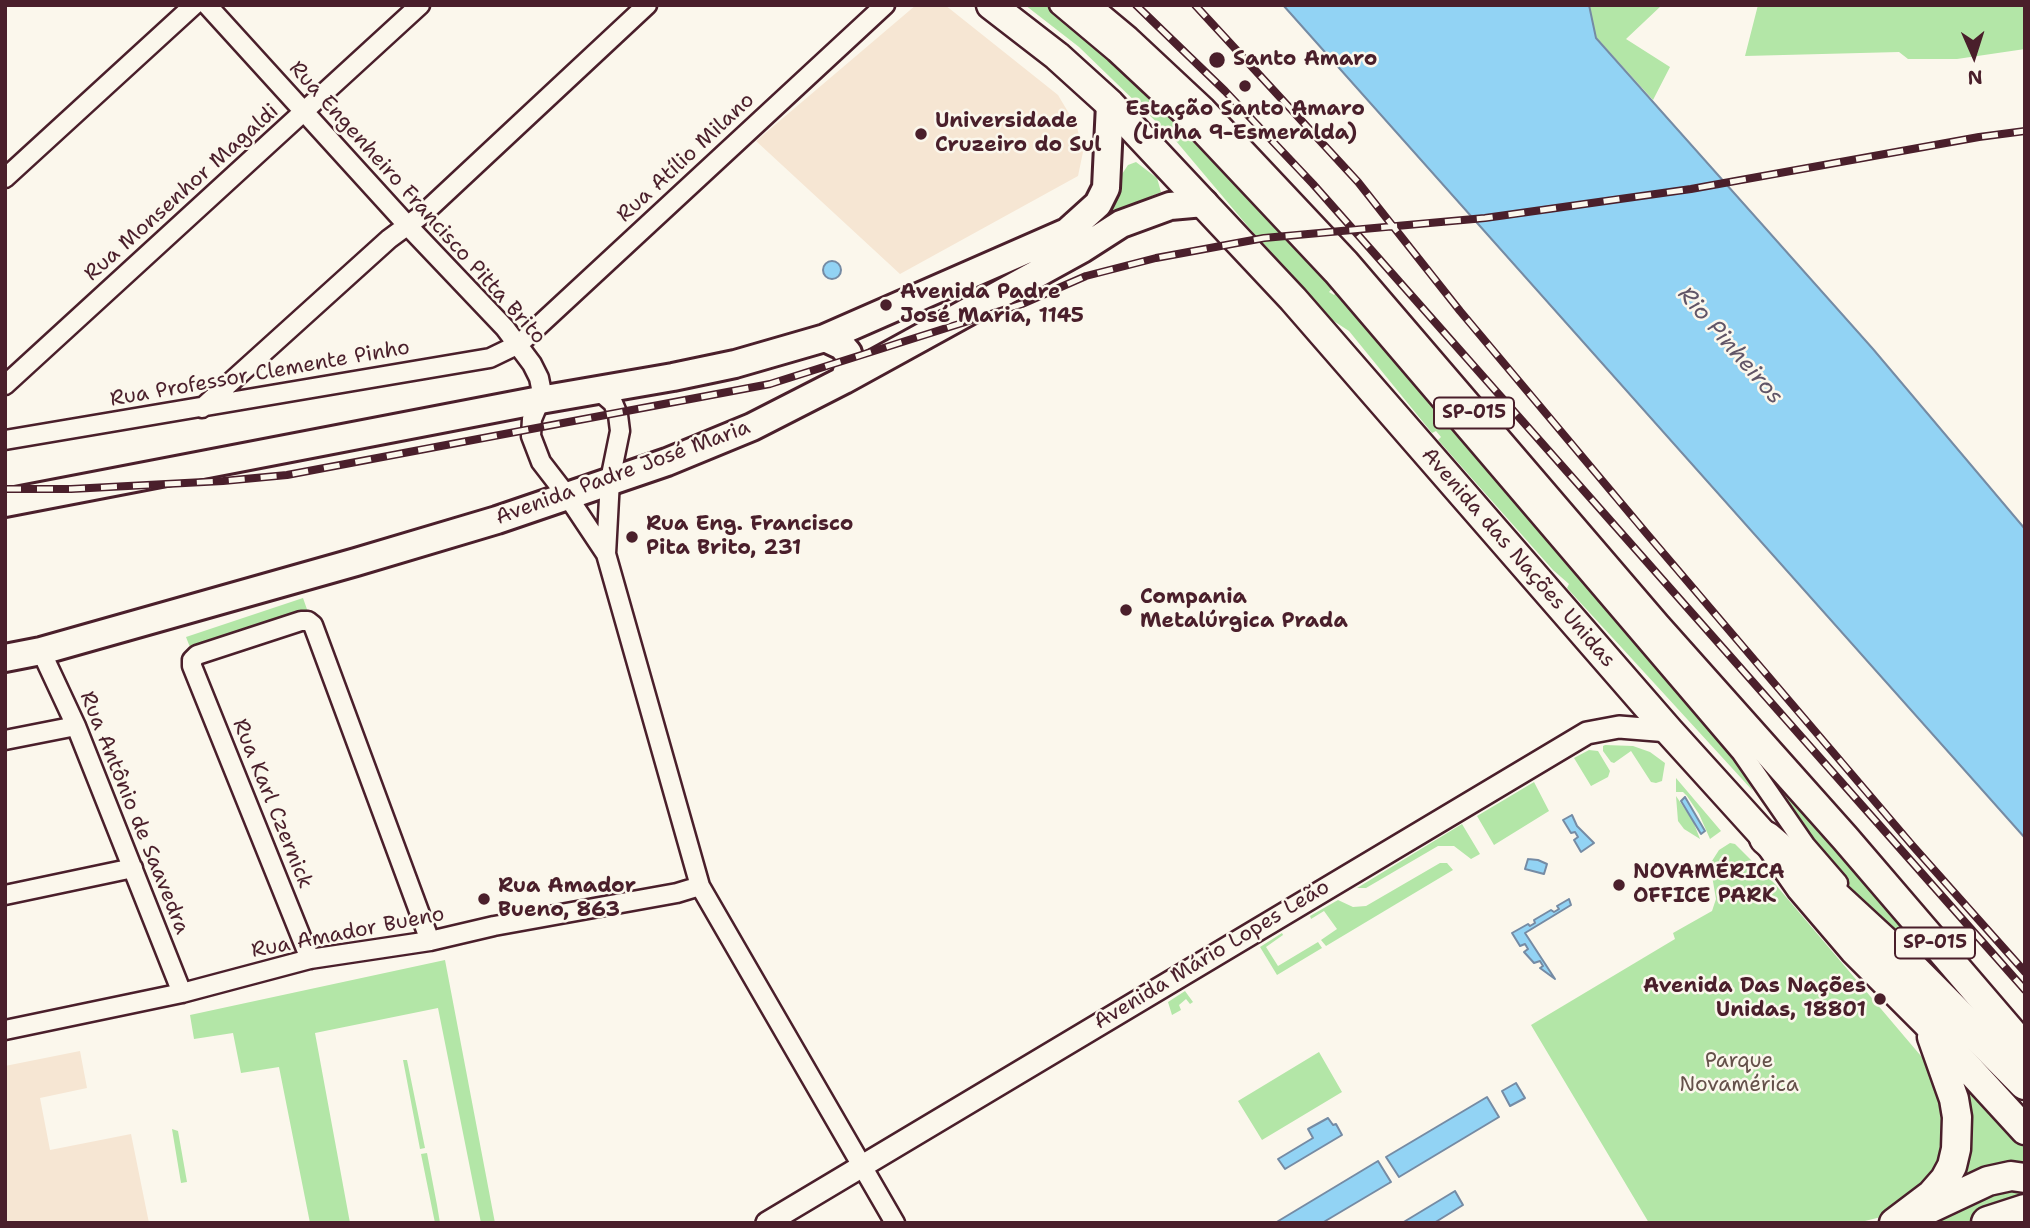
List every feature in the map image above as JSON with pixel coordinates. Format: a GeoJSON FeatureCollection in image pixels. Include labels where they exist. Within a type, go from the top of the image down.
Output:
{"type":"FeatureCollection","features":[{"type":"Feature","properties":{"kind":"highway","name":"Avenida das Nações Unidas"},"geometry":{"type":"LineString","coordinates":[[991,5],[1057,56],[1111,104],[1302,309],[1766,838],[1801,888],[1854,950],[1926,1021],[2025,1130]]}},
{"type":"Feature","properties":{"kind":"highway","name":"SP-015"},"geometry":{"type":"LineString","coordinates":[[1084,5],[1202,111],[1345,263],[1656,626],[1846,838],[2025,1048]]}},
{"type":"Feature","properties":{"kind":"highway","name":"SP-015"},"geometry":{"type":"LineString","coordinates":[[1766,838],[1908,965],[2025,1083]]}},
{"type":"Feature","properties":{"kind":"highway"},"geometry":{"type":"LineString","coordinates":[[1894,1223],[1931,1195],[1945,1179],[1956,1149],[1957,1117],[1954,1100],[1926,1021]]}},
{"type":"Feature","properties":{"kind":"highway"},"geometry":{"type":"LineString","coordinates":[[1894,1223],[1934,1208],[1988,1181],[2011,1176],[2025,1178]]}},
{"type":"Feature","properties":{"kind":"highway"},"geometry":{"type":"LineString","coordinates":[[1988,1223],[2025,1211]]}},
{"type":"Feature","properties":{"kind":"main road"},"geometry":{"type":"LineString","coordinates":[[5,503],[735,365],[825,338],[1067,232],[1098,204],[1105,188],[1111,104]]}},
{"type":"Feature","properties":{"kind":"main road","name":"Avenida Padre José Maria"},"geometry":{"type":"LineString","coordinates":[[5,657],[41,651],[369,558],[497,520],[667,462],[752,427],[844,380],[1082,249],[1121,224],[1170,206],[1204,203]]}},
{"type":"Feature","properties":{"kind":"main road"},"geometry":{"type":"LineString","coordinates":[[825,338],[842,346],[848,354],[850,363],[844,380]]}},
{"type":"Feature","properties":{"kind":"street"},"geometry":{"type":"LineString","coordinates":[[5,178],[194,5]]}},
{"type":"Feature","properties":{"kind":"street","name":"Rua Engenheiro Francisco Pitta Brito"},"geometry":{"type":"LineString","coordinates":[[207,5],[303,113],[519,344],[539,378],[540,400],[532,419],[530,436],[541,462],[568,496],[606,554],[700,886],[895,1223]]}},
{"type":"Feature","properties":{"kind":"street","name":"Rua Monsenhor Magaldi"},"geometry":{"type":"LineString","coordinates":[[5,385],[420,5]]}},
{"type":"Feature","properties":{"kind":"street"},"geometry":{"type":"LineString","coordinates":[[202,408],[389,239],[408,226],[647,5]]}},
{"type":"Feature","properties":{"kind":"street","name":"Rua Atílio Milano"},"geometry":{"type":"LineString","coordinates":[[519,344],[885,5]]}},
{"type":"Feature","properties":{"kind":"street"},"geometry":{"type":"LineString","coordinates":[[1059,5],[1115,52],[1191,123],[1333,274],[1732,742],[1806,846],[1908,965]]}},
{"type":"Feature","properties":{"kind":"street","name":"Rua Professor Clemente Pinho"},"geometry":{"type":"LineString","coordinates":[[5,440],[490,358],[519,344]]}},
{"type":"Feature","properties":{"kind":"street","name":"Rua Engenheiro Francisco Pitta Brito"},"geometry":{"type":"LineString","coordinates":[[598,390],[613,403],[620,431],[610,480],[606,554]]}},
{"type":"Feature","properties":{"kind":"street","name":"Rua Karl Czernick"},"geometry":{"type":"LineString","coordinates":[[310,959],[192,666],[192,660],[197,655],[301,621],[308,621],[313,625],[430,941]]}},
{"type":"Feature","properties":{"kind":"street","name":"Rua Antônio de Saavedra"},"geometry":{"type":"LineString","coordinates":[[41,651],[76,726],[183,993]]}},
{"type":"Feature","properties":{"kind":"street"},"geometry":{"type":"LineString","coordinates":[[5,740],[76,726]]}},
{"type":"Feature","properties":{"kind":"street","name":"Avenida Mário Lopes Leão"},"geometry":{"type":"LineString","coordinates":[[767,1223],[1587,733],[1619,727],[1670,731]]}},
{"type":"Feature","properties":{"kind":"street"},"geometry":{"type":"LineString","coordinates":[[5,895],[133,868]]}},
{"type":"Feature","properties":{"kind":"street","name":"Rua Amador Bueno"},"geometry":{"type":"LineString","coordinates":[[5,1030],[183,993],[310,959],[430,941],[494,926],[677,893],[700,886]]}},
{"type":"Feature","properties":{"kind":"shaded area","name":"Universidade Cruzeiro do Sul"},"geometry":{"type":"Polygon","coordinates":[[[916,5],[945,5],[1058,95],[1077,127],[1083,152],[1078,176],[900,274],[756,141],[916,5]]]}},
{"type":"Feature","properties":{"kind":"shaded area"},"geometry":{"type":"Polygon","coordinates":[[[80,1051],[87,1088],[40,1098],[50,1150],[131,1134],[149,1223],[5,1223],[5,1066],[80,1051]]]}},
{"type":"Feature","properties":{"kind":"green space"},"geometry":{"type":"Polygon","coordinates":[[[1025,5],[1056,5],[1115,54],[1337,283],[1329,292],[1334,295],[1342,286],[1689,694],[1738,763],[1753,791],[1567,588],[1569,584],[1553,570],[1438,440],[1441,437],[1436,431],[1432,433],[1349,331],[1320,312],[1176,141],[1079,47],[1025,5]]]}},
{"type":"Feature","properties":{"kind":"green space"},"geometry":{"type":"Polygon","coordinates":[[[1589,5],[1662,5],[1626,39],[1670,67],[1653,100],[1596,37],[1589,5]]]}},
{"type":"Feature","properties":{"kind":"green space"},"geometry":{"type":"Polygon","coordinates":[[[1758,5],[2025,5],[2025,49],[1957,59],[1908,59],[1899,52],[1745,56],[1758,5]]]}},
{"type":"Feature","properties":{"kind":"green space"},"geometry":{"type":"Polygon","coordinates":[[[1136,162],[1157,178],[1161,192],[1131,205],[1097,227],[1087,227],[1128,165],[1136,162]]]}},
{"type":"Feature","properties":{"kind":"green space"},"geometry":{"type":"Polygon","coordinates":[[[303,598],[309,615],[193,655],[186,637],[303,598]]]}},
{"type":"Feature","properties":{"kind":"green space"},"geometry":{"type":"Polygon","coordinates":[[[1732,724],[2025,1058],[1921,960],[1830,868],[1732,724]]]}},
{"type":"Feature","properties":{"kind":"green space"},"geometry":{"type":"Polygon","coordinates":[[[1605,745],[1633,746],[1650,752],[1665,763],[1662,781],[1651,782],[1631,751],[1614,763],[1611,762],[1603,751],[1605,745]]]}},
{"type":"Feature","properties":{"kind":"green space"},"geometry":{"type":"Polygon","coordinates":[[[1589,750],[1598,751],[1610,771],[1608,777],[1591,786],[1574,758],[1589,750]]]}},
{"type":"Feature","properties":{"kind":"green space"},"geometry":{"type":"Polygon","coordinates":[[[1676,778],[1721,831],[1710,839],[1687,796],[1683,792],[1676,792],[1676,778]]]}},
{"type":"Feature","properties":{"kind":"green space"},"geometry":{"type":"Polygon","coordinates":[[[1534,782],[1549,811],[1494,845],[1477,816],[1534,782]]]}},
{"type":"Feature","properties":{"kind":"green space"},"geometry":{"type":"Polygon","coordinates":[[[1676,796],[1693,821],[1700,839],[1684,829],[1678,821],[1676,796]]]}},
{"type":"Feature","properties":{"kind":"green space"},"geometry":{"type":"Polygon","coordinates":[[[1462,824],[1480,854],[1471,859],[1454,846],[1438,846],[1366,888],[1357,888],[1462,824]]]}},
{"type":"Feature","properties":{"kind":"green space","name":"Parque Novamérica"},"geometry":{"type":"Polygon","coordinates":[[[1730,843],[1735,844],[1775,884],[1932,1069],[1948,1119],[1942,1163],[1902,1208],[1857,1223],[1649,1223],[1531,1025],[1675,939],[1673,933],[1712,911],[1716,899],[1710,864],[1719,850],[1730,843]]]}},
{"type":"Feature","properties":{"kind":"green space"},"geometry":{"type":"Polygon","coordinates":[[[1440,863],[1447,863],[1453,870],[1326,946],[1321,940],[1337,929],[1324,911],[1311,919],[1310,916],[1338,900],[1353,907],[1366,906],[1440,863]]]}},
{"type":"Feature","properties":{"kind":"green space"},"geometry":{"type":"Polygon","coordinates":[[[1282,933],[1283,935],[1266,947],[1278,966],[1318,942],[1322,948],[1277,975],[1260,947],[1282,933]]]}},
{"type":"Feature","properties":{"kind":"green space"},"geometry":{"type":"Polygon","coordinates":[[[445,960],[495,1223],[481,1223],[438,1008],[315,1033],[350,1223],[310,1223],[279,1067],[241,1073],[233,1033],[194,1039],[190,1015],[445,960]]]}},
{"type":"Feature","properties":{"kind":"green space"},"geometry":{"type":"Polygon","coordinates":[[[1185,991],[1193,1002],[1190,1004],[1186,999],[1179,1005],[1181,1010],[1172,1015],[1168,1002],[1185,991]]]}},
{"type":"Feature","properties":{"kind":"green space"},"geometry":{"type":"Polygon","coordinates":[[[1319,1052],[1342,1092],[1262,1140],[1238,1101],[1319,1052]]]}},
{"type":"Feature","properties":{"kind":"green space"},"geometry":{"type":"Polygon","coordinates":[[[403,1060],[407,1060],[425,1148],[420,1149],[403,1060]]]}},
{"type":"Feature","properties":{"kind":"green space"},"geometry":{"type":"Polygon","coordinates":[[[1964,1081],[2025,1146],[2025,1167],[1952,1188],[1961,1083],[1964,1081]]]}},
{"type":"Feature","properties":{"kind":"green space"},"geometry":{"type":"Polygon","coordinates":[[[172,1129],[178,1131],[187,1182],[181,1183],[172,1129]]]}},
{"type":"Feature","properties":{"kind":"green space"},"geometry":{"type":"Polygon","coordinates":[[[427,1153],[440,1223],[435,1223],[421,1154],[427,1153]]]}},
{"type":"Feature","properties":{"kind":"green space"},"geometry":{"type":"Polygon","coordinates":[[[2025,1183],[2025,1223],[1912,1223],[1948,1207],[2025,1183]]]}},
{"type":"Feature","properties":{"kind":"water","name":"Rio Pinheiros"},"geometry":{"type":"Polygon","coordinates":[[[1283,5],[1589,5],[1596,38],[1873,349],[2025,529],[2025,838],[1283,5]]]}},
{"type":"Feature","properties":{"kind":"water"},"geometry":{"type":"Polygon","coordinates":[[[832,261],[840,266],[841,270],[836,278],[832,279],[824,274],[823,270],[828,262],[832,261]]]}},
{"type":"Feature","properties":{"kind":"water"},"geometry":{"type":"Polygon","coordinates":[[[1685,797],[1705,831],[1701,834],[1681,801],[1685,797]]]}},
{"type":"Feature","properties":{"kind":"water"},"geometry":{"type":"Polygon","coordinates":[[[1572,815],[1577,826],[1594,843],[1581,852],[1574,840],[1578,837],[1575,832],[1571,833],[1563,820],[1572,815]]]}},
{"type":"Feature","properties":{"kind":"water"},"geometry":{"type":"Polygon","coordinates":[[[1528,859],[1547,864],[1544,874],[1525,869],[1528,859]]]}},
{"type":"Feature","properties":{"kind":"water"},"geometry":{"type":"Polygon","coordinates":[[[1569,899],[1571,905],[1525,933],[1555,979],[1540,968],[1543,966],[1540,961],[1534,963],[1524,952],[1528,949],[1525,944],[1520,946],[1512,933],[1528,924],[1530,926],[1535,923],[1534,920],[1551,910],[1554,912],[1559,909],[1557,906],[1569,899]]]}},
{"type":"Feature","properties":{"kind":"water"},"geometry":{"type":"Polygon","coordinates":[[[1516,1083],[1525,1098],[1510,1106],[1502,1091],[1516,1083]]]}},
{"type":"Feature","properties":{"kind":"water"},"geometry":{"type":"Polygon","coordinates":[[[1487,1097],[1499,1117],[1399,1177],[1386,1157],[1487,1097]]]}},
{"type":"Feature","properties":{"kind":"water"},"geometry":{"type":"Polygon","coordinates":[[[1328,1118],[1333,1125],[1336,1124],[1342,1135],[1285,1169],[1278,1159],[1313,1138],[1308,1129],[1328,1118]]]}},
{"type":"Feature","properties":{"kind":"water"},"geometry":{"type":"Polygon","coordinates":[[[1378,1161],[1391,1182],[1322,1223],[1275,1223],[1378,1161]]]}},
{"type":"Feature","properties":{"kind":"water"},"geometry":{"type":"Polygon","coordinates":[[[1455,1191],[1463,1205],[1434,1223],[1402,1223],[1455,1191]]]}},
{"type":"Feature","properties":{"kind":"railway"},"geometry":{"type":"LineString","coordinates":[[1136,5],[1225,91],[1313,184],[2025,990]]}},
{"type":"Feature","properties":{"kind":"railway"},"geometry":{"type":"LineString","coordinates":[[1195,5],[1358,182],[1460,311],[1647,534],[1912,845],[2025,972]]}},
{"type":"Feature","properties":{"kind":"railway"},"geometry":{"type":"LineString","coordinates":[[5,489],[71,489],[287,475],[770,384],[1022,304],[1086,276],[1156,258],[1264,238],[1485,218],[1691,189],[2025,131]]}},
{"type":"Feature","properties":{"kind":"place","name":"Santo Amaro"},"geometry":{"type":"Point","coordinates":[1217,60]}},
{"type":"Feature","properties":{"kind":"place","name":"Estação Santo Amaro (Linha 9-Esmeralda)"},"geometry":{"type":"Point","coordinates":[1245,86]}},
{"type":"Feature","properties":{"kind":"place","name":"Universidade Cruzeiro do Sul"},"geometry":{"type":"Point","coordinates":[921,134]}},
{"type":"Feature","properties":{"kind":"place","name":"Avenida Padre José Maria, 1145"},"geometry":{"type":"Point","coordinates":[886,305]}},
{"type":"Feature","properties":{"kind":"place","name":"Rua Eng. Francisco Pita Brito, 231"},"geometry":{"type":"Point","coordinates":[632,537]}},
{"type":"Feature","properties":{"kind":"place","name":"Compania Metalúrgica Prada"},"geometry":{"type":"Point","coordinates":[1126,610]}},
{"type":"Feature","properties":{"kind":"place","name":"NOVAMÉRICA OFFICE PARK"},"geometry":{"type":"Point","coordinates":[1619,885]}},
{"type":"Feature","properties":{"kind":"place","name":"Rua Amador Bueno, 863"},"geometry":{"type":"Point","coordinates":[484,899]}},
{"type":"Feature","properties":{"kind":"place","name":"Avenida Das Nações Unidas, 18801"},"geometry":{"type":"Point","coordinates":[1880,999]}}]}
